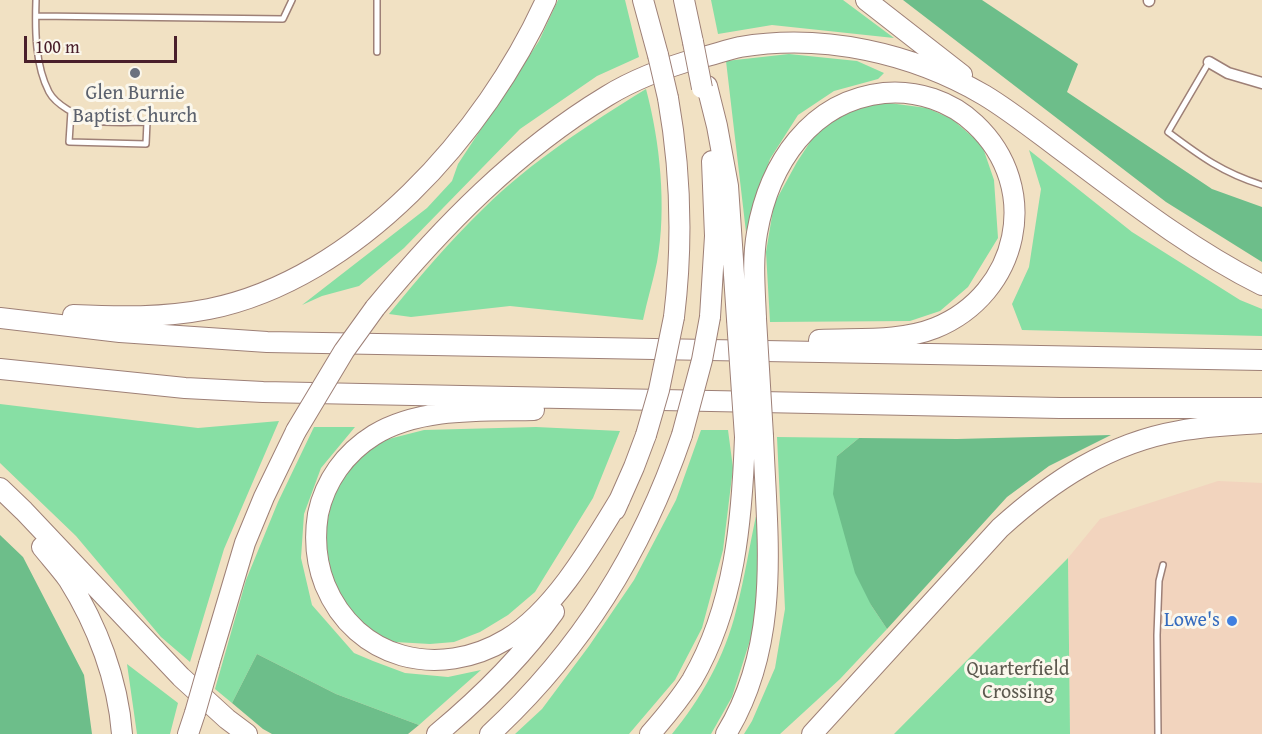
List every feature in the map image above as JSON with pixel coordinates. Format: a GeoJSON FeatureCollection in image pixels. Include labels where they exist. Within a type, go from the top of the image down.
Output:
{"type":"FeatureCollection","features":[{"type":"Feature","properties":{"kind":"highway"},"geometry":{"type":"LineString","coordinates":[[0,310],[144,318],[178,314],[211,308],[269,290],[332,258],[393,210],[422,182],[454,145],[506,74],[546,0]]}},
{"type":"Feature","properties":{"kind":"highway"},"geometry":{"type":"LineString","coordinates":[[437,734],[489,688],[549,618],[597,547],[620,499],[646,435],[661,381],[674,317],[679,266],[680,202],[674,133],[668,98],[643,0]]}},
{"type":"Feature","properties":{"kind":"highway"},"geometry":{"type":"LineString","coordinates":[[684,0],[704,87],[717,126],[728,186],[747,319],[754,437],[768,556],[765,628],[758,659],[745,695],[726,734]]}},
{"type":"Feature","properties":{"kind":"highway"},"geometry":{"type":"LineString","coordinates":[[866,0],[1031,128]]}},
{"type":"Feature","properties":{"kind":"highway"},"geometry":{"type":"LineString","coordinates":[[188,734],[245,543],[296,431],[344,351],[375,308],[434,240],[475,198],[555,132],[607,96],[647,75],[740,47],[783,43],[859,48],[930,68],[984,95],[1201,251],[1262,285]]}},
{"type":"Feature","properties":{"kind":"highway"},"geometry":{"type":"LineString","coordinates":[[490,734],[546,678],[580,635],[606,596],[630,558],[654,510],[682,435],[702,360],[710,317],[714,275],[715,199],[704,87]]}},
{"type":"Feature","properties":{"kind":"highway"},"geometry":{"type":"LineString","coordinates":[[567,348],[885,337],[932,329],[956,319],[978,302],[994,282],[1008,256],[1014,231],[1015,207],[1011,183],[990,140],[974,123],[956,111],[938,100],[915,94],[865,95],[838,105],[816,120],[798,137],[783,160],[763,207],[756,234],[747,319]]}},
{"type":"Feature","properties":{"kind":"highway"},"geometry":{"type":"LineString","coordinates":[[0,318],[120,332],[256,341],[1262,360]]}},
{"type":"Feature","properties":{"kind":"highway"},"geometry":{"type":"LineString","coordinates":[[0,369],[185,388],[263,392],[1071,408],[1262,408]]}},
{"type":"Feature","properties":{"kind":"highway"},"geometry":{"type":"LineString","coordinates":[[620,499],[584,556],[548,603],[508,639],[464,657],[422,660],[399,655],[363,637],[343,618],[331,599],[321,574],[315,549],[316,525],[321,501],[342,463],[358,446],[376,434],[424,417],[500,411],[858,403]]}},
{"type":"Feature","properties":{"kind":"highway"},"geometry":{"type":"LineString","coordinates":[[812,734],[1000,528],[1056,481],[1113,450],[1144,440],[1178,431],[1262,423]]}},
{"type":"Feature","properties":{"kind":"highway"},"geometry":{"type":"LineString","coordinates":[[650,734],[670,712],[692,680],[710,643],[725,598],[736,553],[754,437]]}},
{"type":"Feature","properties":{"kind":"highway"},"geometry":{"type":"LineString","coordinates":[[0,488],[181,677],[247,734]]}},
{"type":"Feature","properties":{"kind":"highway"},"geometry":{"type":"LineString","coordinates":[[0,496],[67,578],[90,620],[114,687],[122,734]]}},
{"type":"Feature","properties":{"kind":"street"},"geometry":{"type":"LineString","coordinates":[[1209,62],[1227,73],[1262,83]]}},
{"type":"Feature","properties":{"kind":"lane"},"geometry":{"type":"LineString","coordinates":[[36,0],[39,63],[50,93],[63,106],[92,121],[147,122],[146,144],[69,142],[71,111]]}},
{"type":"Feature","properties":{"kind":"lane"},"geometry":{"type":"LineString","coordinates":[[36,16],[283,19],[292,0]]}},
{"type":"Feature","properties":{"kind":"lane"},"geometry":{"type":"LineString","coordinates":[[377,0],[377,52]]}},
{"type":"Feature","properties":{"kind":"lane"},"geometry":{"type":"LineString","coordinates":[[1209,62],[1168,132],[1212,164],[1243,179],[1262,185]]}},
{"type":"Feature","properties":{"kind":"lane"},"geometry":{"type":"LineString","coordinates":[[1158,734],[1157,635],[1159,581],[1163,565]]}},
{"type":"Feature","properties":{"kind":"shaded area","name":"Quarterfield Crossing"},"geometry":{"type":"Polygon","coordinates":[[[1218,481],[1262,483],[1262,734],[1070,734],[1068,558],[1100,519],[1218,481]]]}},
{"type":"Feature","properties":{"kind":"green space"},"geometry":{"type":"Polygon","coordinates":[[[558,0],[625,0],[639,57],[597,76],[520,129],[404,248],[359,286],[322,296],[302,305],[427,208],[452,181],[458,164],[539,41],[558,0]]]}},
{"type":"Feature","properties":{"kind":"green space"},"geometry":{"type":"Polygon","coordinates":[[[711,0],[843,0],[894,38],[772,25],[718,34],[711,0]]]}},
{"type":"Feature","properties":{"kind":"green space"},"geometry":{"type":"Polygon","coordinates":[[[903,0],[982,0],[1078,64],[1067,92],[1212,189],[1262,207],[1262,262],[1166,202],[903,0]]]}},
{"type":"Feature","properties":{"kind":"green space"},"geometry":{"type":"Polygon","coordinates":[[[789,54],[857,61],[884,73],[878,79],[834,91],[798,115],[770,159],[746,232],[726,61],[789,54]]]}},
{"type":"Feature","properties":{"kind":"green space"},"geometry":{"type":"Polygon","coordinates":[[[646,89],[655,130],[662,197],[657,262],[643,320],[510,306],[411,317],[389,314],[447,246],[502,191],[562,144],[646,89]]]}},
{"type":"Feature","properties":{"kind":"green space"},"geometry":{"type":"Polygon","coordinates":[[[889,103],[927,108],[952,119],[982,145],[994,180],[998,238],[968,287],[940,311],[910,321],[770,322],[766,252],[774,204],[816,133],[842,113],[870,104],[889,103]]]}},
{"type":"Feature","properties":{"kind":"green space"},"geometry":{"type":"Polygon","coordinates":[[[1029,150],[1132,232],[1240,300],[1262,309],[1262,336],[1022,330],[1012,304],[1029,267],[1041,189],[1029,150]]]}},
{"type":"Feature","properties":{"kind":"green space"},"geometry":{"type":"Polygon","coordinates":[[[0,404],[198,428],[279,421],[224,549],[190,662],[161,637],[76,536],[0,463],[0,404]]]}},
{"type":"Feature","properties":{"kind":"green space"},"geometry":{"type":"Polygon","coordinates":[[[314,427],[355,427],[321,468],[304,514],[301,558],[312,605],[354,653],[373,661],[405,673],[448,677],[481,670],[419,725],[336,694],[257,654],[232,703],[215,689],[246,580],[278,502],[314,427]]]}},
{"type":"Feature","properties":{"kind":"green space"},"geometry":{"type":"Polygon","coordinates":[[[536,427],[620,431],[593,498],[535,592],[508,615],[480,632],[454,642],[430,644],[395,642],[375,634],[358,620],[344,603],[332,581],[325,534],[334,490],[358,458],[377,442],[424,430],[536,427]]]}},
{"type":"Feature","properties":{"kind":"green space"},"geometry":{"type":"Polygon","coordinates":[[[701,430],[728,430],[733,468],[723,550],[702,628],[675,680],[629,734],[515,734],[542,709],[634,580],[676,500],[701,430]]]}},
{"type":"Feature","properties":{"kind":"green space"},"geometry":{"type":"Polygon","coordinates":[[[1111,435],[1049,466],[1007,497],[887,629],[871,605],[855,573],[833,494],[837,456],[859,438],[957,439],[1111,435]]]}},
{"type":"Feature","properties":{"kind":"green space"},"geometry":{"type":"Polygon","coordinates":[[[777,437],[859,438],[837,456],[871,605],[887,629],[840,679],[780,734],[744,734],[775,668],[785,609],[777,437]]]}},
{"type":"Feature","properties":{"kind":"green space"},"geometry":{"type":"Polygon","coordinates":[[[758,507],[761,574],[752,634],[732,697],[711,734],[672,734],[702,692],[719,660],[739,598],[758,507]]]}},
{"type":"Feature","properties":{"kind":"green space"},"geometry":{"type":"Polygon","coordinates":[[[0,535],[23,557],[84,675],[92,734],[0,734],[0,535]]]}},
{"type":"Feature","properties":{"kind":"green space","name":"Quarterfield Crossing"},"geometry":{"type":"Polygon","coordinates":[[[1068,558],[1070,734],[894,734],[1068,558]]]}},
{"type":"Feature","properties":{"kind":"green space"},"geometry":{"type":"Polygon","coordinates":[[[257,654],[336,694],[419,725],[408,734],[272,734],[232,703],[257,654]]]}},
{"type":"Feature","properties":{"kind":"green space"},"geometry":{"type":"Polygon","coordinates":[[[127,664],[178,703],[170,734],[137,734],[127,664]]]}},
{"type":"Feature","properties":{"kind":"place","name":"Glen Burnie Baptist Church"},"geometry":{"type":"Point","coordinates":[135,73]}},
{"type":"Feature","properties":{"kind":"place","name":"Lowe's"},"geometry":{"type":"Point","coordinates":[1232,621]}}]}
